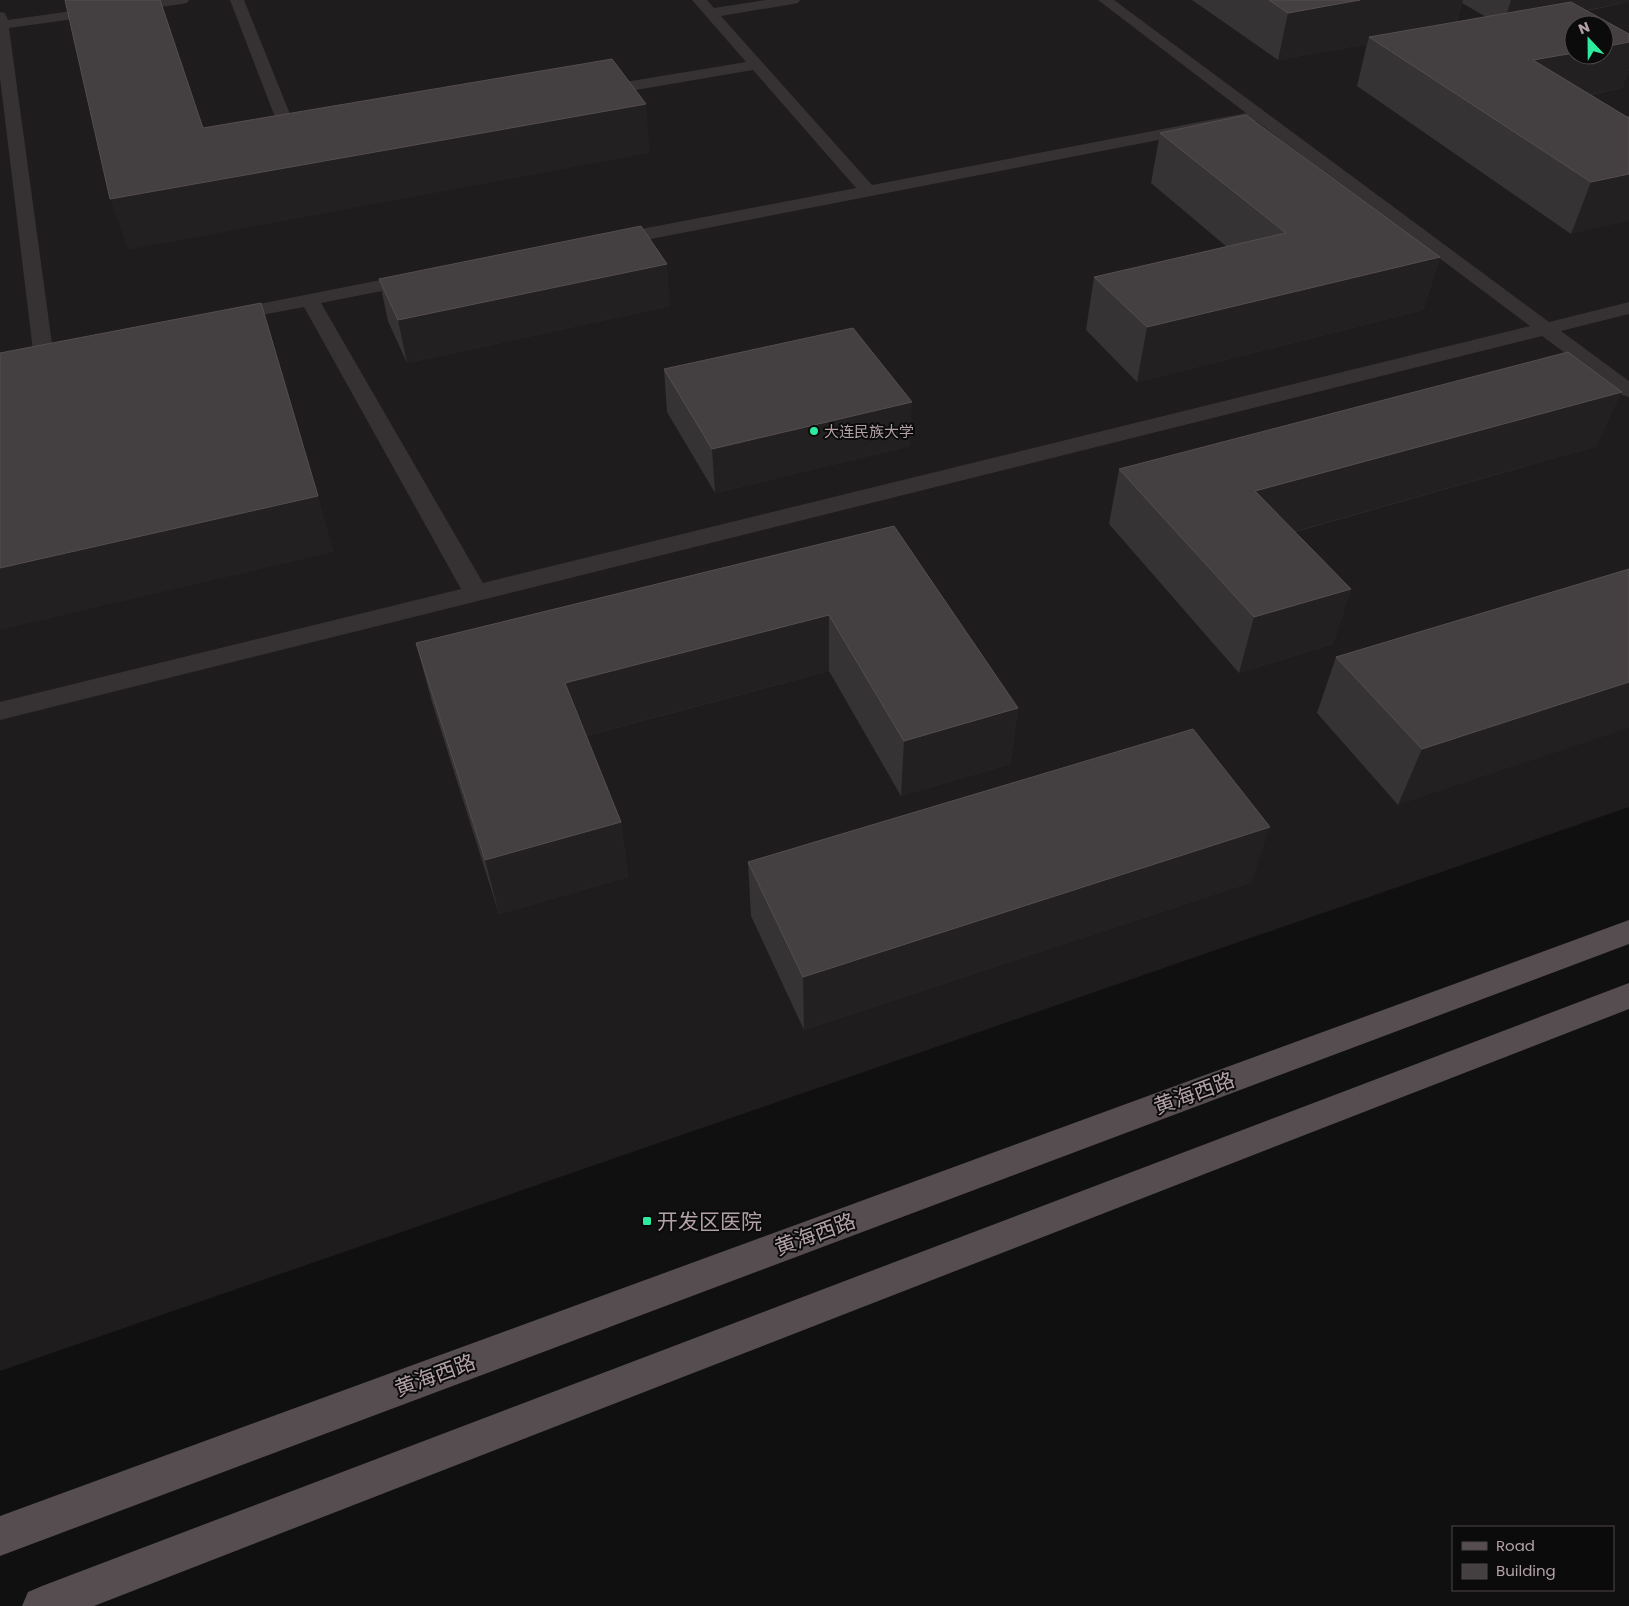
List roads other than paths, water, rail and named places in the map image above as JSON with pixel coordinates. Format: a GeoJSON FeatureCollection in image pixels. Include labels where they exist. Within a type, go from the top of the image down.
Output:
{"type":"FeatureCollection","features":[{"type":"Feature","properties":{"kind":"main road","name":"黄海西路"},"geometry":{"type":"LineString","coordinates":[[0,1536],[1629,932]]}},
{"type":"Feature","properties":{"kind":"main road"},"geometry":{"type":"LineString","coordinates":[[42,1606],[1629,996]]}},
{"type":"Feature","properties":{"kind":"street"},"geometry":{"type":"LineString","coordinates":[[62,347],[34,352],[1,21],[182,0]]}},
{"type":"Feature","properties":{"kind":"street"},"geometry":{"type":"LineString","coordinates":[[237,0],[286,125],[292,133],[325,136]]}},
{"type":"Feature","properties":{"kind":"street"},"geometry":{"type":"LineString","coordinates":[[700,0],[868,191]]}},
{"type":"Feature","properties":{"kind":"street"},"geometry":{"type":"LineString","coordinates":[[711,13],[794,0]]}},
{"type":"Feature","properties":{"kind":"street"},"geometry":{"type":"LineString","coordinates":[[1105,0],[1629,391]]}},
{"type":"Feature","properties":{"kind":"street"},"geometry":{"type":"LineString","coordinates":[[582,94],[757,65]]}},
{"type":"Feature","properties":{"kind":"street"},"geometry":{"type":"LineString","coordinates":[[594,244],[1259,115]]}},
{"type":"Feature","properties":{"kind":"street"},"geometry":{"type":"LineString","coordinates":[[204,320],[437,275]]}},
{"type":"Feature","properties":{"kind":"street"},"geometry":{"type":"LineString","coordinates":[[309,299],[476,593]]}},
{"type":"Feature","properties":{"kind":"street"},"geometry":{"type":"LineString","coordinates":[[0,711],[1629,308]]}},
{"type":"Feature","properties":{"kind":"place","name":"大连民族大学"},"geometry":{"type":"Point","coordinates":[814,431]}},
{"type":"Feature","properties":{"kind":"place","name":"开发区医院"},"geometry":{"type":"Point","coordinates":[647,1221]}}]}
